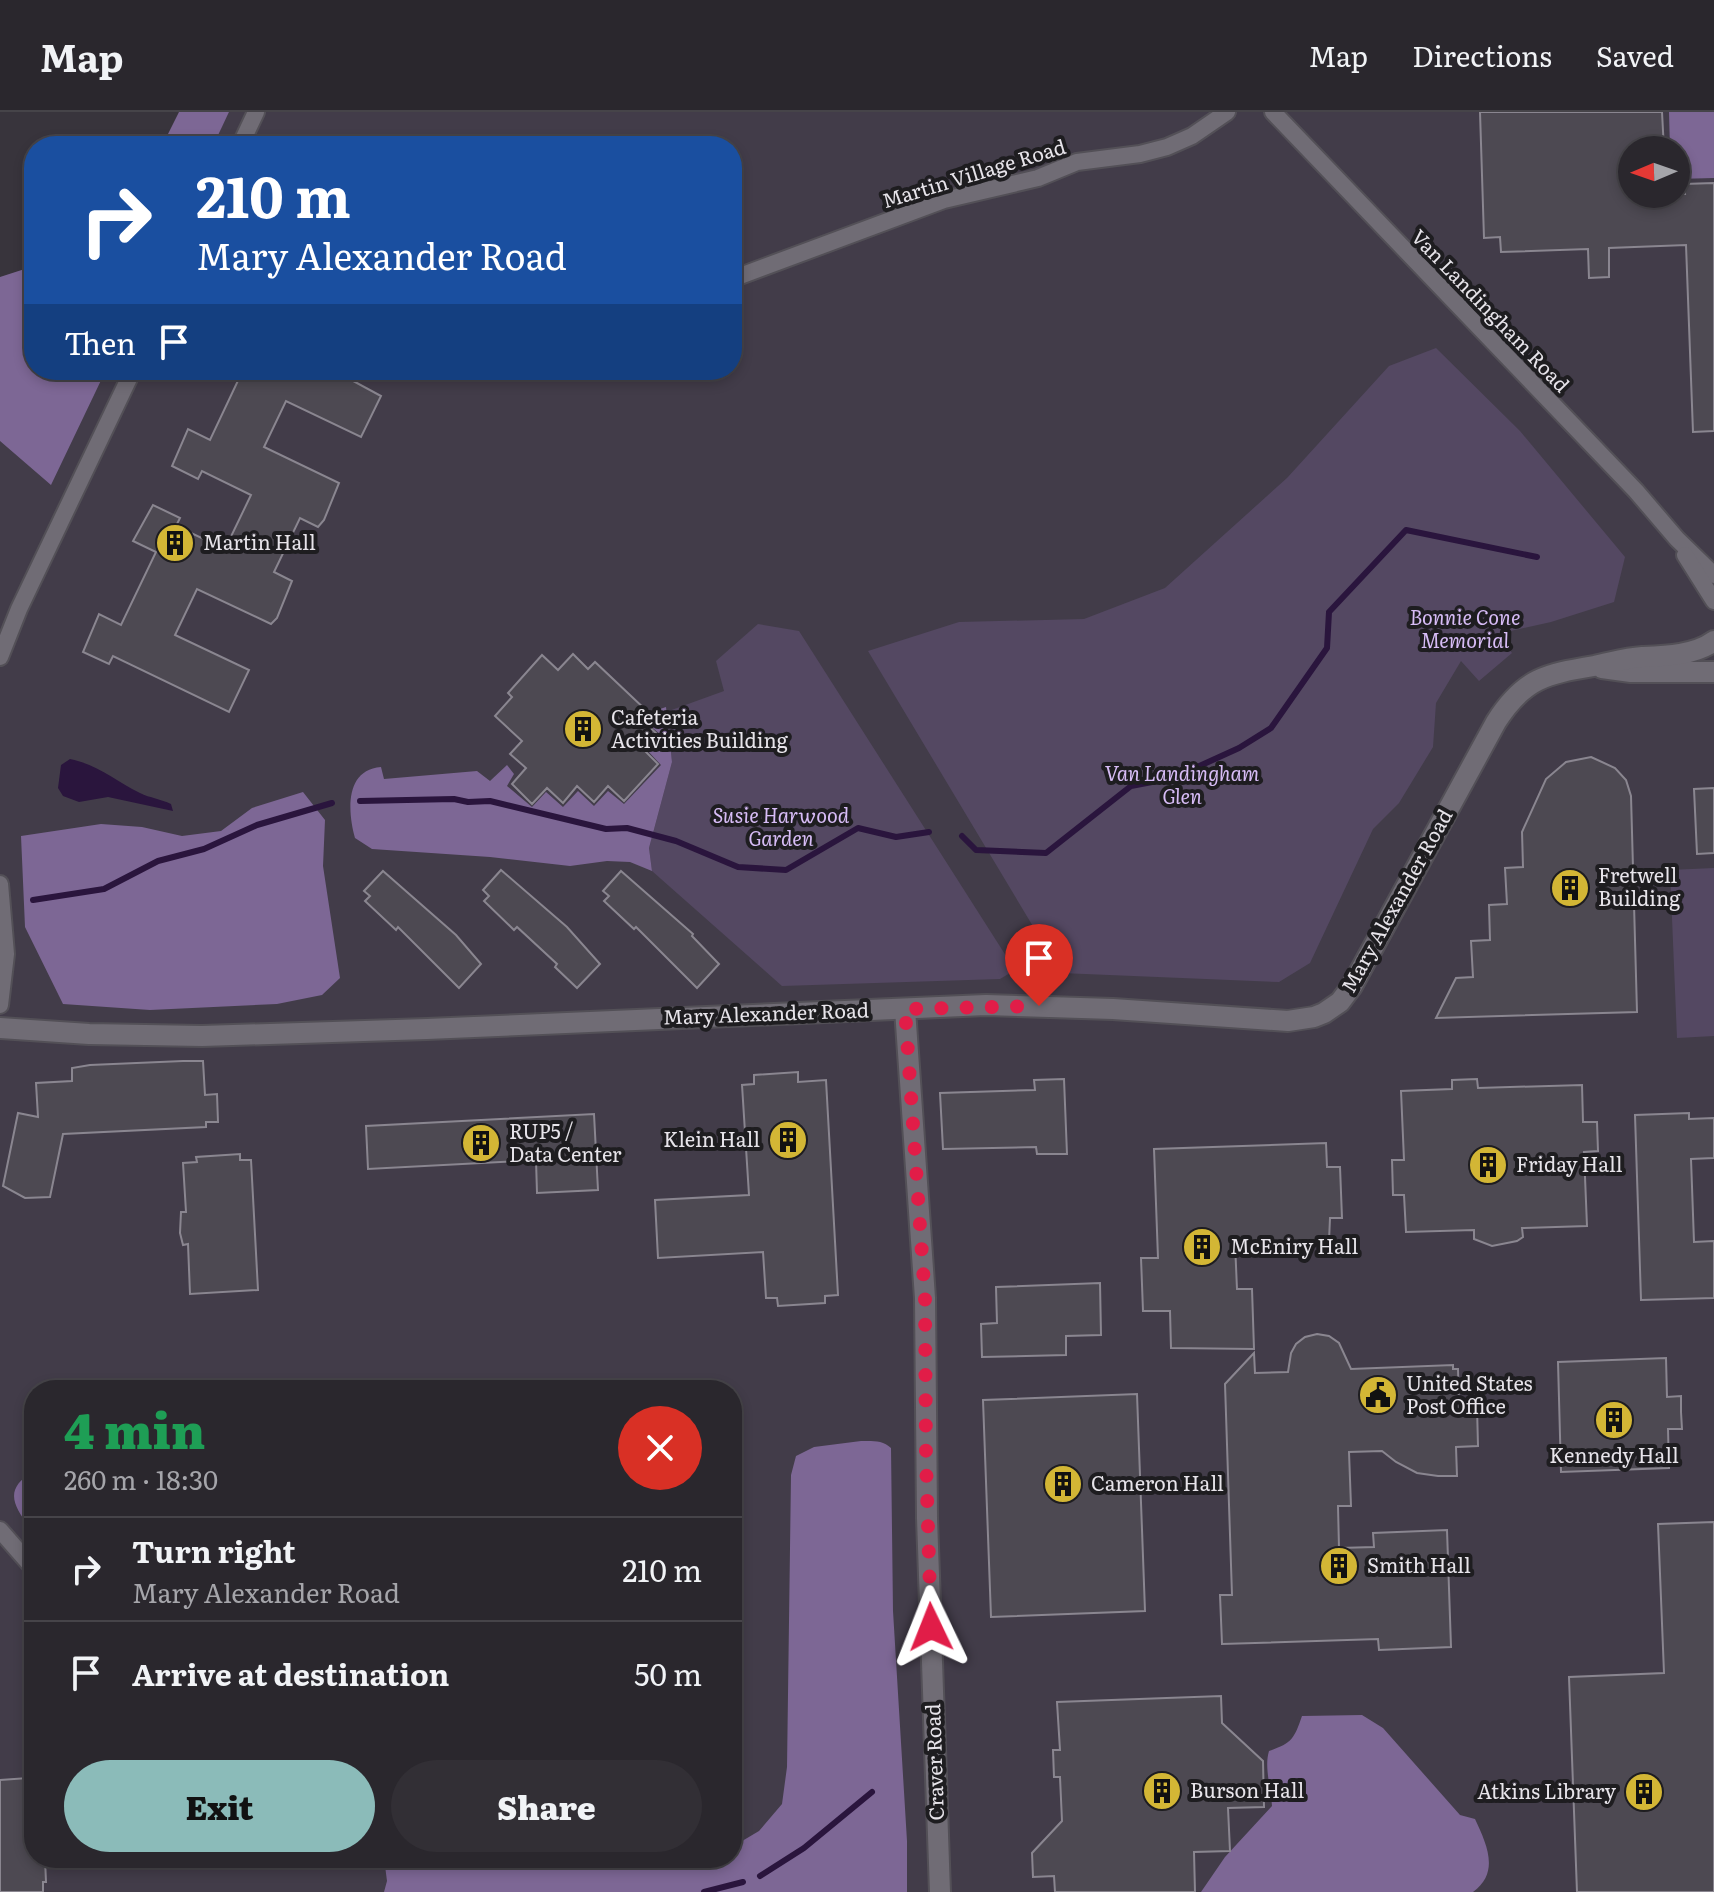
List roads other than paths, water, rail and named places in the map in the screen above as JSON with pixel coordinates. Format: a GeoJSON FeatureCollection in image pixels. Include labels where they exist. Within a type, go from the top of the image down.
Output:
{"type":"FeatureCollection","features":[{"type":"Feature","properties":{"kind":"street"},"geometry":{"type":"LineString","coordinates":[[245,136],[256,112]]}},
{"type":"Feature","properties":{"kind":"street","name":"Martin Village Road"},"geometry":{"type":"LineString","coordinates":[[742,275],[944,200],[1038,178],[1077,162],[1140,154],[1167,147],[1192,136],[1227,112]]}},
{"type":"Feature","properties":{"kind":"street","name":"Van Landingham Road"},"geometry":{"type":"LineString","coordinates":[[1273,112],[1714,575]]}},
{"type":"Feature","properties":{"kind":"street"},"geometry":{"type":"LineString","coordinates":[[0,657],[19,609],[128,380]]}},
{"type":"Feature","properties":{"kind":"street","name":"Van Landingham Road"},"geometry":{"type":"LineString","coordinates":[[1677,539],[1714,601]]}},
{"type":"Feature","properties":{"kind":"street","name":"Mary Alexander Road"},"geometry":{"type":"LineString","coordinates":[[0,1028],[103,1035],[202,1036],[1039,1006],[1271,1021],[1304,1019],[1324,1013],[1340,1002],[1352,986],[1503,712],[1521,692],[1541,677],[1563,670],[1622,658],[1678,654],[1714,641]]}},
{"type":"Feature","properties":{"kind":"street","name":"Mary Alexander Road"},"geometry":{"type":"LineString","coordinates":[[1582,668],[1636,673],[1714,672]]}},
{"type":"Feature","properties":{"kind":"street"},"geometry":{"type":"LineString","coordinates":[[0,884],[6,954],[0,1005]]}},
{"type":"Feature","properties":{"kind":"street","name":"Craver Road"},"geometry":{"type":"LineString","coordinates":[[905,1009],[925,1298],[926,1473],[940,1892]]}},
{"type":"Feature","properties":{"kind":"street"},"geometry":{"type":"LineString","coordinates":[[0,1530],[24,1558]]}},
{"type":"Feature","properties":{"kind":"waterway"},"geometry":{"type":"LineString","coordinates":[[962,836],[976,850],[1046,853],[1131,786],[1173,778],[1239,748],[1271,728],[1327,648],[1329,612],[1406,530],[1537,557]]}},
{"type":"Feature","properties":{"kind":"waterway"},"geometry":{"type":"LineString","coordinates":[[360,801],[490,801],[606,829],[627,828],[676,841],[738,867],[786,870],[858,828],[896,837],[929,832]]}},
{"type":"Feature","properties":{"kind":"waterway"},"geometry":{"type":"LineString","coordinates":[[33,900],[104,889],[158,861],[204,849],[257,825],[332,803]]}},
{"type":"Feature","properties":{"kind":"waterway"},"geometry":{"type":"LineString","coordinates":[[760,1876],[804,1848],[872,1792]]}},
{"type":"Feature","properties":{"kind":"waterway"},"geometry":{"type":"LineString","coordinates":[[704,1892],[743,1882]]}},
{"type":"Feature","properties":{"kind":"place","name":"Martin Hall"},"geometry":{"type":"Point","coordinates":[175,543]}},
{"type":"Feature","properties":{"kind":"place","name":"Cafeteria Activities Building"},"geometry":{"type":"Point","coordinates":[583,729]}},
{"type":"Feature","properties":{"kind":"place","name":"Fretwell Building"},"geometry":{"type":"Point","coordinates":[1570,888]}},
{"type":"Feature","properties":{"kind":"place","name":"Klein Hall"},"geometry":{"type":"Point","coordinates":[788,1140]}},
{"type":"Feature","properties":{"kind":"place","name":"RUP5 / Data Center"},"geometry":{"type":"Point","coordinates":[481,1143]}},
{"type":"Feature","properties":{"kind":"place","name":"Friday Hall"},"geometry":{"type":"Point","coordinates":[1488,1165]}},
{"type":"Feature","properties":{"kind":"place","name":"McEniry Hall"},"geometry":{"type":"Point","coordinates":[1202,1247]}},
{"type":"Feature","properties":{"kind":"place","name":"United States Post Office"},"geometry":{"type":"Point","coordinates":[1378,1395]}},
{"type":"Feature","properties":{"kind":"place","name":"Kennedy Hall"},"geometry":{"type":"Point","coordinates":[1614,1420]}},
{"type":"Feature","properties":{"kind":"place","name":"Cameron Hall"},"geometry":{"type":"Point","coordinates":[1063,1484]}},
{"type":"Feature","properties":{"kind":"place","name":"Smith Hall"},"geometry":{"type":"Point","coordinates":[1339,1566]}},
{"type":"Feature","properties":{"kind":"place","name":"Burson Hall"},"geometry":{"type":"Point","coordinates":[1162,1791]}},
{"type":"Feature","properties":{"kind":"place","name":"Atkins Library"},"geometry":{"type":"Point","coordinates":[1644,1792]}},
{"type":"Feature","properties":{"kind":"park label","name":"Bonnie Cone Memorial"},"geometry":{"type":"Point","coordinates":[1465,630]}},
{"type":"Feature","properties":{"kind":"park label","name":"Van Landingham Glen"},"geometry":{"type":"Point","coordinates":[1182,786]}},
{"type":"Feature","properties":{"kind":"park label","name":"Susie Harwood Garden"},"geometry":{"type":"Point","coordinates":[781,828]}}]}
